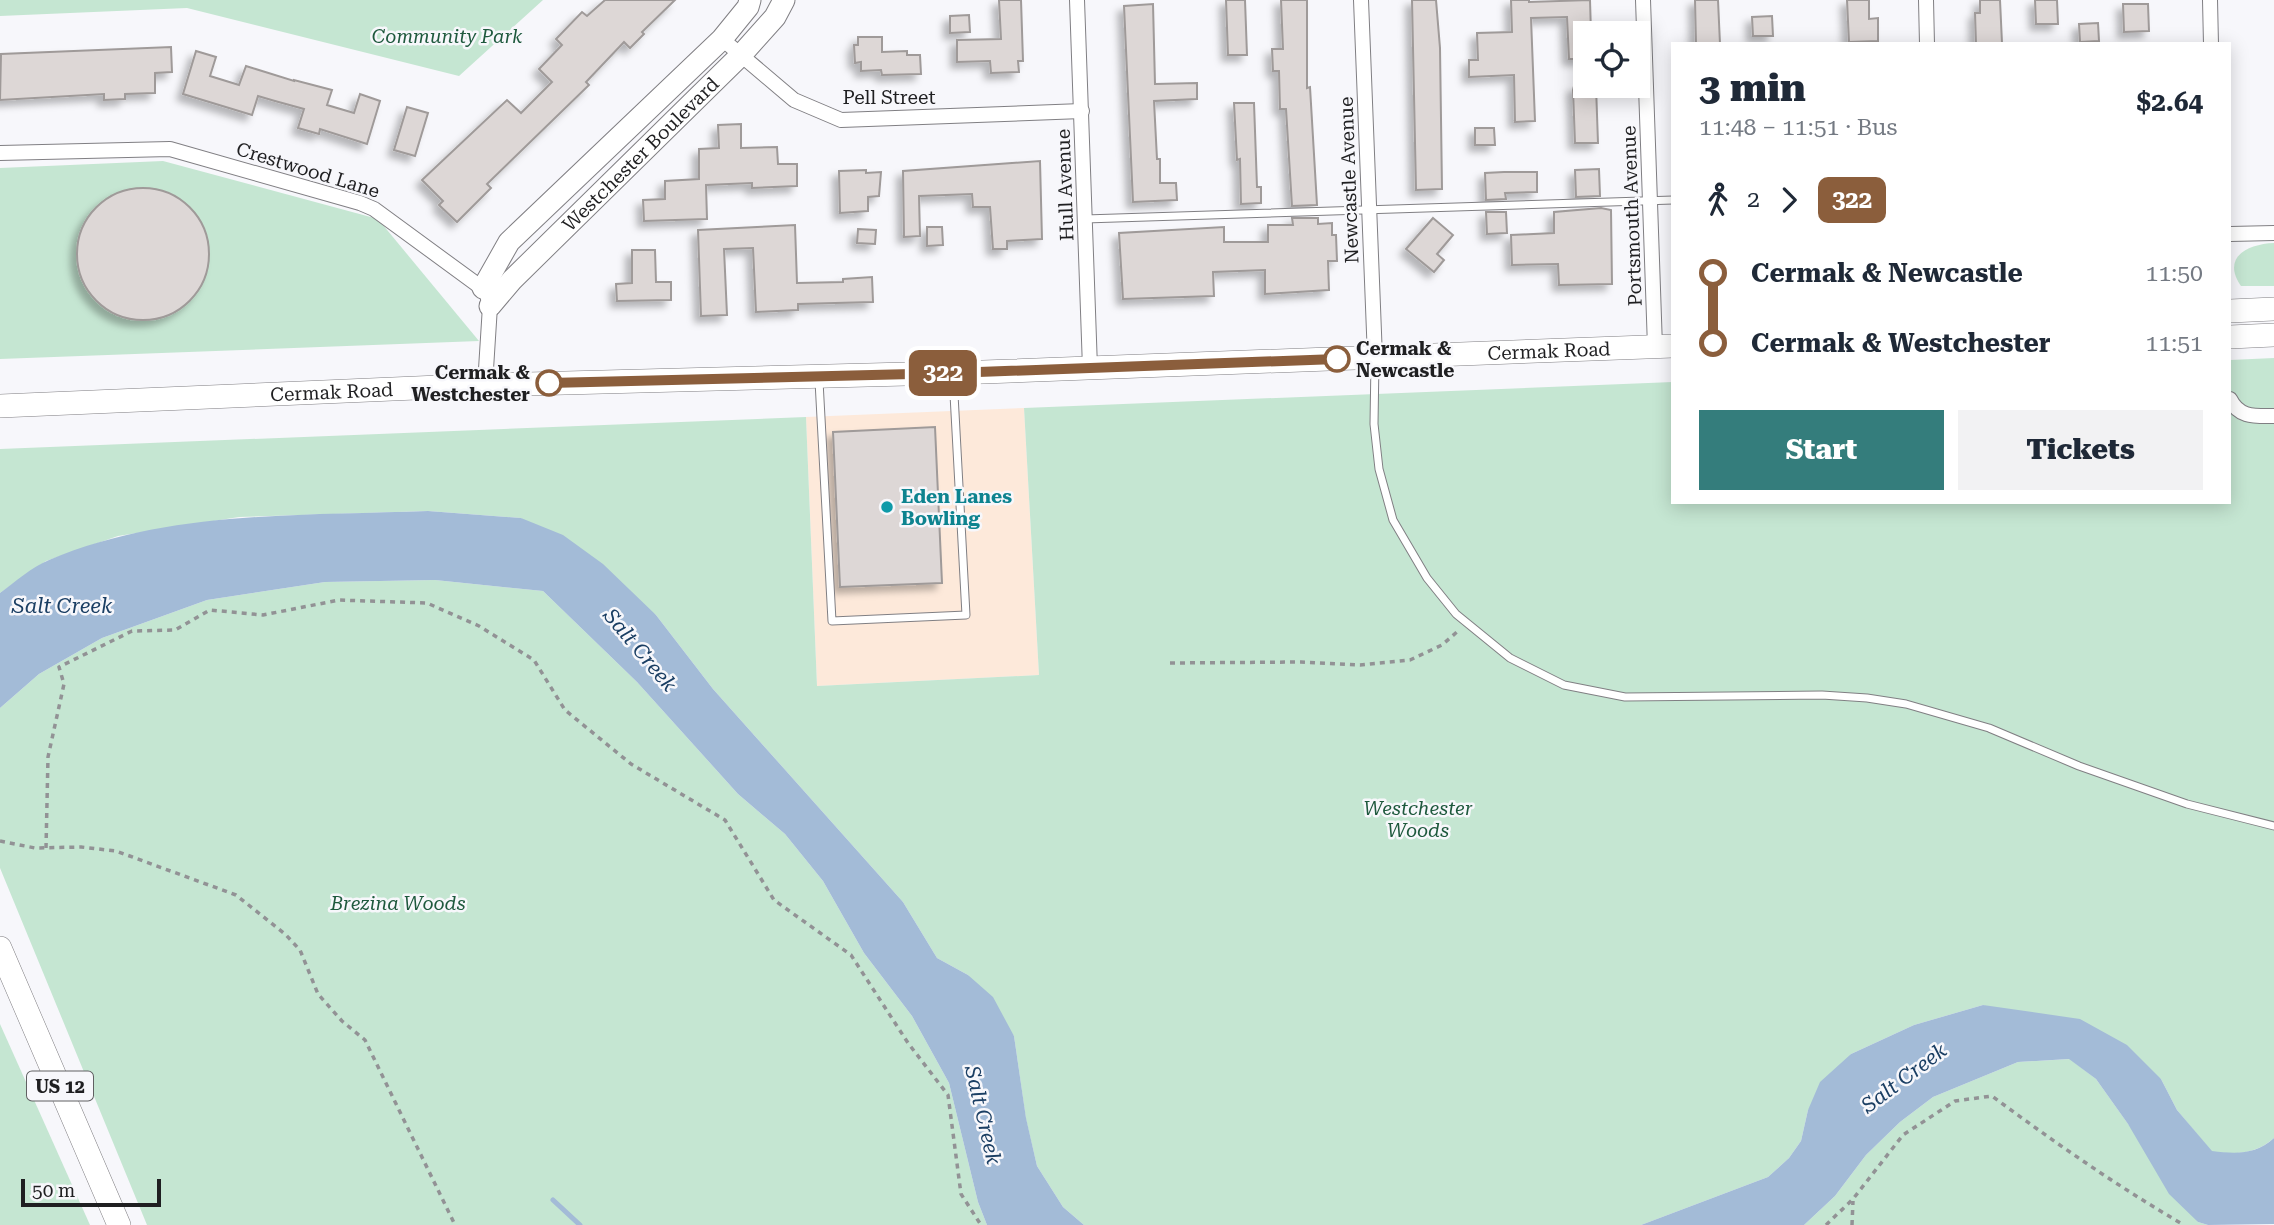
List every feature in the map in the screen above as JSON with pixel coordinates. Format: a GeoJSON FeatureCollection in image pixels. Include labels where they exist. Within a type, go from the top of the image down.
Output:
{"type":"FeatureCollection","features":[{"type":"Feature","properties":{"kind":"main road"},"geometry":{"type":"LineString","coordinates":[[2231,311],[2274,309]]}},
{"type":"Feature","properties":{"kind":"main road"},"geometry":{"type":"LineString","coordinates":[[2231,337],[2274,335]]}},
{"type":"Feature","properties":{"kind":"main road","name":"Cermak Road"},"geometry":{"type":"LineString","coordinates":[[0,405],[485,385],[952,373],[1664,346]]}},
{"type":"Feature","properties":{"kind":"main road","name":"US 12"},"geometry":{"type":"LineString","coordinates":[[0,947],[119,1225]]}},
{"type":"Feature","properties":{"kind":"street","name":"Westchester Boulevard"},"geometry":{"type":"LineString","coordinates":[[487,297],[509,242],[722,39],[748,7],[750,0]]}},
{"type":"Feature","properties":{"kind":"street","name":"Westchester Boulevard"},"geometry":{"type":"LineString","coordinates":[[487,297],[527,265],[741,55],[775,17],[784,0]]}},
{"type":"Feature","properties":{"kind":"street","name":"Hull Avenue"},"geometry":{"type":"LineString","coordinates":[[1077,0],[1090,368]]}},
{"type":"Feature","properties":{"kind":"street","name":"Newcastle Avenue"},"geometry":{"type":"LineString","coordinates":[[1361,0],[1375,358]]}},
{"type":"Feature","properties":{"kind":"street","name":"Portsmouth Avenue"},"geometry":{"type":"LineString","coordinates":[[1643,0],[1651,201],[1664,346]]}},
{"type":"Feature","properties":{"kind":"street"},"geometry":{"type":"LineString","coordinates":[[1926,0],[1927,42]]}},
{"type":"Feature","properties":{"kind":"street"},"geometry":{"type":"LineString","coordinates":[[2210,0],[2211,42]]}},
{"type":"Feature","properties":{"kind":"street","name":"Pell Street"},"geometry":{"type":"LineString","coordinates":[[722,39],[794,100],[841,120],[1082,111]]}},
{"type":"Feature","properties":{"kind":"street","name":"Crestwood Lane"},"geometry":{"type":"LineString","coordinates":[[0,153],[173,149],[368,206],[388,217],[487,297]]}},
{"type":"Feature","properties":{"kind":"street"},"geometry":{"type":"LineString","coordinates":[[2231,234],[2274,233]]}},
{"type":"Feature","properties":{"kind":"street"},"geometry":{"type":"LineString","coordinates":[[485,385],[487,297]]}},
{"type":"Feature","properties":{"kind":"street"},"geometry":{"type":"LineString","coordinates":[[2231,401],[2235,410],[2251,417],[2274,416]]}},
{"type":"Feature","properties":{"kind":"lane"},"geometry":{"type":"LineString","coordinates":[[1085,219],[1671,200]]}},
{"type":"Feature","properties":{"kind":"lane"},"geometry":{"type":"LineString","coordinates":[[1375,358],[1374,424],[1380,469],[1393,520],[1427,578],[1455,614],[1510,657],[1564,685],[1625,697],[1822,695],[1906,704],[1989,728],[2079,766],[2187,804],[2274,825]]}},
{"type":"Feature","properties":{"kind":"lane"},"geometry":{"type":"LineString","coordinates":[[818,377],[832,621],[966,615],[952,373]]}},
{"type":"Feature","properties":{"kind":"path"},"geometry":{"type":"LineString","coordinates":[[46,848],[48,757],[64,684],[59,667],[132,631],[175,630],[210,610],[263,615],[339,600],[427,603],[480,626],[534,660],[565,710],[631,764],[726,820],[774,900],[851,955],[908,1043],[947,1095],[961,1194],[981,1225]]}},
{"type":"Feature","properties":{"kind":"path"},"geometry":{"type":"LineString","coordinates":[[1170,663],[1301,662],[1360,665],[1410,660],[1442,645],[1467,623]]}},
{"type":"Feature","properties":{"kind":"path"},"geometry":{"type":"LineString","coordinates":[[0,841],[35,848],[81,847],[116,851],[236,895],[285,934],[300,950],[318,994],[342,1021],[365,1040],[455,1225]]}},
{"type":"Feature","properties":{"kind":"path"},"geometry":{"type":"LineString","coordinates":[[1826,1225],[1853,1199],[1903,1135],[1955,1101],[1992,1096],[2140,1199],[2184,1225]]}},
{"type":"Feature","properties":{"kind":"path"},"geometry":{"type":"LineString","coordinates":[[1852,1225],[1853,1199]]}},
{"type":"Feature","properties":{"kind":"shaded area"},"geometry":{"type":"Polygon","coordinates":[[[1024,408],[1039,675],[817,686],[806,417],[1024,408]]]}},
{"type":"Feature","properties":{"kind":"green space","name":"Community Park"},"geometry":{"type":"Polygon","coordinates":[[[0,0],[543,0],[459,76],[187,8],[0,16],[0,0]]]}},
{"type":"Feature","properties":{"kind":"green space"},"geometry":{"type":"Polygon","coordinates":[[[163,161],[378,219],[479,341],[0,359],[0,168],[163,161]]]}},
{"type":"Feature","properties":{"kind":"green space"},"geometry":{"type":"Polygon","coordinates":[[[2274,243],[2274,286],[2241,286],[2234,267],[2240,254],[2255,246],[2274,243]]]}},
{"type":"Feature","properties":{"kind":"green space","name":"Westchester Woods"},"geometry":{"type":"Polygon","coordinates":[[[2274,358],[2274,1138],[2260,1148],[2245,1152],[2212,1152],[2177,1110],[2161,1079],[1983,1005],[1914,1025],[1851,1054],[1808,1110],[1801,1141],[1789,1158],[1768,1177],[1641,1225],[1084,1225],[1063,1207],[1037,1166],[1026,1119],[1014,1036],[968,975],[937,958],[903,902],[713,689],[656,615],[521,518],[428,511],[239,517],[118,536],[46,561],[0,593],[0,449],[806,417],[817,686],[1039,675],[1024,408],[1671,382],[1671,504],[2231,504],[2231,360],[2274,358]]]}},
{"type":"Feature","properties":{"kind":"green space","name":"Brezina Woods"},"geometry":{"type":"Polygon","coordinates":[[[435,580],[543,591],[637,682],[738,794],[785,834],[823,881],[864,953],[912,1016],[949,1083],[978,1202],[987,1225],[147,1225],[0,868],[0,708],[39,674],[102,638],[207,600],[325,582],[435,580]]]}},
{"type":"Feature","properties":{"kind":"green space"},"geometry":{"type":"Polygon","coordinates":[[[0,1024],[90,1225],[0,1225],[0,1024]]]}},
{"type":"Feature","properties":{"kind":"green space"},"geometry":{"type":"Polygon","coordinates":[[[2070,1059],[2096,1079],[2198,1222],[2208,1225],[1804,1225],[1835,1196],[1866,1155],[1900,1122],[1933,1097],[2018,1062],[2070,1059]]]}},
{"type":"Feature","properties":{"kind":"water","name":"Salt Creek"},"geometry":{"type":"Polygon","coordinates":[[[428,511],[521,518],[563,535],[603,564],[656,615],[713,689],[903,902],[937,958],[968,975],[993,997],[1014,1036],[1026,1118],[1037,1166],[1063,1207],[1084,1225],[987,1225],[978,1202],[949,1083],[912,1016],[864,953],[823,881],[785,834],[738,794],[637,682],[543,591],[435,580],[325,582],[207,600],[102,638],[39,674],[0,708],[0,593],[49,560],[94,544],[188,524],[284,516],[428,511]]]}},
{"type":"Feature","properties":{"kind":"water","name":"Salt Creek"},"geometry":{"type":"Polygon","coordinates":[[[1983,1005],[2080,1019],[2127,1045],[2161,1079],[2177,1110],[2212,1151],[2245,1152],[2260,1148],[2274,1138],[2274,1224],[2208,1225],[2198,1222],[2169,1194],[2128,1124],[2096,1079],[2069,1059],[2018,1062],[1933,1097],[1900,1122],[1866,1155],[1835,1196],[1804,1225],[1641,1225],[1768,1177],[1789,1158],[1801,1141],[1808,1110],[1820,1082],[1851,1054],[1914,1025],[1983,1005]]]}},
{"type":"Feature","properties":{"kind":"building"},"geometry":{"type":"Polygon","coordinates":[[[605,0],[675,0],[642,32],[644,34],[630,48],[624,42],[586,82],[589,85],[487,184],[491,188],[457,222],[439,205],[443,201],[422,180],[507,100],[521,113],[552,82],[539,69],[562,45],[556,39],[582,12],[587,16],[605,0]]]}},
{"type":"Feature","properties":{"kind":"building"},"geometry":{"type":"Polygon","coordinates":[[[999,0],[1021,0],[1023,61],[1018,61],[1019,72],[991,73],[990,61],[957,62],[957,40],[1001,39],[999,0]]]}},
{"type":"Feature","properties":{"kind":"building"},"geometry":{"type":"Polygon","coordinates":[[[1226,0],[1245,0],[1247,55],[1228,55],[1226,0]]]}},
{"type":"Feature","properties":{"kind":"building"},"geometry":{"type":"Polygon","coordinates":[[[1281,0],[1307,0],[1307,88],[1310,87],[1317,205],[1292,206],[1286,109],[1280,109],[1279,71],[1273,71],[1272,49],[1283,49],[1281,0]]]}},
{"type":"Feature","properties":{"kind":"building"},"geometry":{"type":"Polygon","coordinates":[[[1412,0],[1436,0],[1440,48],[1442,189],[1416,190],[1412,0]]]}},
{"type":"Feature","properties":{"kind":"building"},"geometry":{"type":"Polygon","coordinates":[[[1511,0],[1590,0],[1591,21],[1573,21],[1573,59],[1569,59],[1567,17],[1531,18],[1535,121],[1515,122],[1514,75],[1469,77],[1469,60],[1478,60],[1477,33],[1512,32],[1511,0]]]}},
{"type":"Feature","properties":{"kind":"building"},"geometry":{"type":"Polygon","coordinates":[[[1695,0],[1718,0],[1720,42],[1696,42],[1695,0]]]}},
{"type":"Feature","properties":{"kind":"building"},"geometry":{"type":"Polygon","coordinates":[[[1847,0],[1869,0],[1869,19],[1878,18],[1878,41],[1849,42],[1847,0]]]}},
{"type":"Feature","properties":{"kind":"building"},"geometry":{"type":"Polygon","coordinates":[[[1980,0],[2000,0],[2002,42],[1976,42],[1975,13],[1980,13],[1980,0]]]}},
{"type":"Feature","properties":{"kind":"building"},"geometry":{"type":"Polygon","coordinates":[[[2035,0],[2057,0],[2058,24],[2036,24],[2035,0]]]}},
{"type":"Feature","properties":{"kind":"building"},"geometry":{"type":"Polygon","coordinates":[[[1153,4],[1155,84],[1197,83],[1197,99],[1154,101],[1160,183],[1176,183],[1177,200],[1133,202],[1124,6],[1153,4]]]}},
{"type":"Feature","properties":{"kind":"building"},"geometry":{"type":"Polygon","coordinates":[[[2123,4],[2148,4],[2149,31],[2124,32],[2123,4]]]}},
{"type":"Feature","properties":{"kind":"building"},"geometry":{"type":"Polygon","coordinates":[[[969,15],[970,32],[950,33],[950,16],[969,15]]]}},
{"type":"Feature","properties":{"kind":"building"},"geometry":{"type":"Polygon","coordinates":[[[1772,16],[1773,36],[1753,36],[1752,17],[1772,16]]]}},
{"type":"Feature","properties":{"kind":"building"},"geometry":{"type":"Polygon","coordinates":[[[2098,23],[2099,41],[2080,42],[2079,24],[2098,23]]]}},
{"type":"Feature","properties":{"kind":"building"},"geometry":{"type":"Polygon","coordinates":[[[858,37],[882,37],[882,52],[907,51],[907,55],[920,55],[921,74],[882,75],[881,70],[861,71],[861,62],[855,63],[854,45],[858,45],[858,37]]]}},
{"type":"Feature","properties":{"kind":"building"},"geometry":{"type":"Polygon","coordinates":[[[171,47],[172,72],[155,73],[155,93],[125,94],[125,99],[104,100],[104,94],[0,100],[1,54],[171,47]]]}},
{"type":"Feature","properties":{"kind":"building"},"geometry":{"type":"Polygon","coordinates":[[[196,51],[216,57],[210,76],[239,85],[246,66],[332,90],[327,105],[354,113],[360,94],[380,101],[367,144],[320,129],[319,134],[298,128],[304,109],[258,96],[252,115],[183,94],[196,51]]]}},
{"type":"Feature","properties":{"kind":"building"},"geometry":{"type":"Polygon","coordinates":[[[1573,98],[1596,98],[1598,143],[1575,143],[1573,98]]]}},
{"type":"Feature","properties":{"kind":"building"},"geometry":{"type":"Polygon","coordinates":[[[1234,103],[1254,103],[1257,187],[1261,187],[1261,203],[1241,204],[1240,159],[1237,160],[1234,103]]]}},
{"type":"Feature","properties":{"kind":"building"},"geometry":{"type":"Polygon","coordinates":[[[407,107],[428,113],[415,156],[394,150],[407,107]]]}},
{"type":"Feature","properties":{"kind":"building"},"geometry":{"type":"Polygon","coordinates":[[[741,124],[741,148],[777,147],[778,164],[797,164],[797,186],[752,188],[752,183],[706,185],[707,219],[644,221],[643,200],[665,199],[665,181],[699,179],[699,149],[719,148],[718,125],[741,124]]]}},
{"type":"Feature","properties":{"kind":"building"},"geometry":{"type":"Polygon","coordinates":[[[1475,128],[1494,128],[1495,145],[1475,145],[1475,128]]]}},
{"type":"Feature","properties":{"kind":"building"},"geometry":{"type":"Polygon","coordinates":[[[1040,161],[1042,239],[1007,241],[1007,249],[993,249],[990,207],[973,207],[972,194],[919,196],[920,236],[904,237],[903,171],[1040,161]]]}},
{"type":"Feature","properties":{"kind":"building"},"geometry":{"type":"Polygon","coordinates":[[[1599,169],[1600,196],[1576,197],[1575,170],[1599,169]]]}},
{"type":"Feature","properties":{"kind":"building"},"geometry":{"type":"Polygon","coordinates":[[[866,170],[866,173],[881,172],[879,196],[868,197],[868,211],[840,213],[839,171],[866,170]]]}},
{"type":"Feature","properties":{"kind":"building"},"geometry":{"type":"Polygon","coordinates":[[[1537,172],[1537,192],[1505,193],[1506,199],[1486,200],[1485,173],[1537,172]]]}},
{"type":"Feature","properties":{"kind":"building"},"geometry":{"type":"Polygon","coordinates":[[[143,188],[168,193],[190,207],[204,229],[209,254],[204,279],[190,301],[168,315],[143,320],[118,315],[96,301],[82,279],[77,254],[82,229],[96,207],[118,193],[143,188]]]}},
{"type":"Feature","properties":{"kind":"building"},"geometry":{"type":"Polygon","coordinates":[[[1601,208],[1611,210],[1612,284],[1559,285],[1558,264],[1512,265],[1511,235],[1554,233],[1554,212],[1601,208]]]}},
{"type":"Feature","properties":{"kind":"building"},"geometry":{"type":"Polygon","coordinates":[[[1486,212],[1506,212],[1507,233],[1487,234],[1486,212]]]}},
{"type":"Feature","properties":{"kind":"building"},"geometry":{"type":"Polygon","coordinates":[[[1292,218],[1318,218],[1318,224],[1332,223],[1332,235],[1336,235],[1337,261],[1328,261],[1329,290],[1265,294],[1265,270],[1213,272],[1214,296],[1123,299],[1119,233],[1224,227],[1224,242],[1268,242],[1268,225],[1293,225],[1292,218]]]}},
{"type":"Feature","properties":{"kind":"building"},"geometry":{"type":"Polygon","coordinates":[[[1433,218],[1453,235],[1437,254],[1444,260],[1434,272],[1406,249],[1433,218]]]}},
{"type":"Feature","properties":{"kind":"building"},"geometry":{"type":"Polygon","coordinates":[[[795,225],[797,283],[843,282],[843,279],[872,277],[873,302],[798,304],[798,310],[756,312],[753,248],[724,249],[727,315],[701,316],[698,230],[795,225]]]}},
{"type":"Feature","properties":{"kind":"building"},"geometry":{"type":"Polygon","coordinates":[[[927,227],[942,227],[943,245],[927,246],[927,227]]]}},
{"type":"Feature","properties":{"kind":"building"},"geometry":{"type":"Polygon","coordinates":[[[858,229],[876,230],[875,244],[857,243],[858,229]]]}},
{"type":"Feature","properties":{"kind":"building"},"geometry":{"type":"Polygon","coordinates":[[[632,250],[655,250],[656,282],[671,282],[671,300],[617,301],[616,284],[632,283],[632,250]]]}},
{"type":"Feature","properties":{"kind":"building","name":"Eden Lanes Bowling"},"geometry":{"type":"Polygon","coordinates":[[[935,427],[942,583],[840,587],[833,432],[935,427]]]}},
{"type":"Feature","properties":{"kind":"waterway"},"geometry":{"type":"LineString","coordinates":[[553,1200],[580,1225]]}},
{"type":"Feature","properties":{"kind":"bus line","name":"322"},"geometry":{"type":"LineString","coordinates":[[549,383],[952,373],[1337,359]]}},
{"type":"Feature","properties":{"kind":"place","name":"Cermak & Newcastle"},"geometry":{"type":"Point","coordinates":[1337,359]}},
{"type":"Feature","properties":{"kind":"place","name":"Cermak & Westchester"},"geometry":{"type":"Point","coordinates":[549,383]}},
{"type":"Feature","properties":{"kind":"place","name":"Eden Lanes Bowling"},"geometry":{"type":"Point","coordinates":[887,507]}}]}
